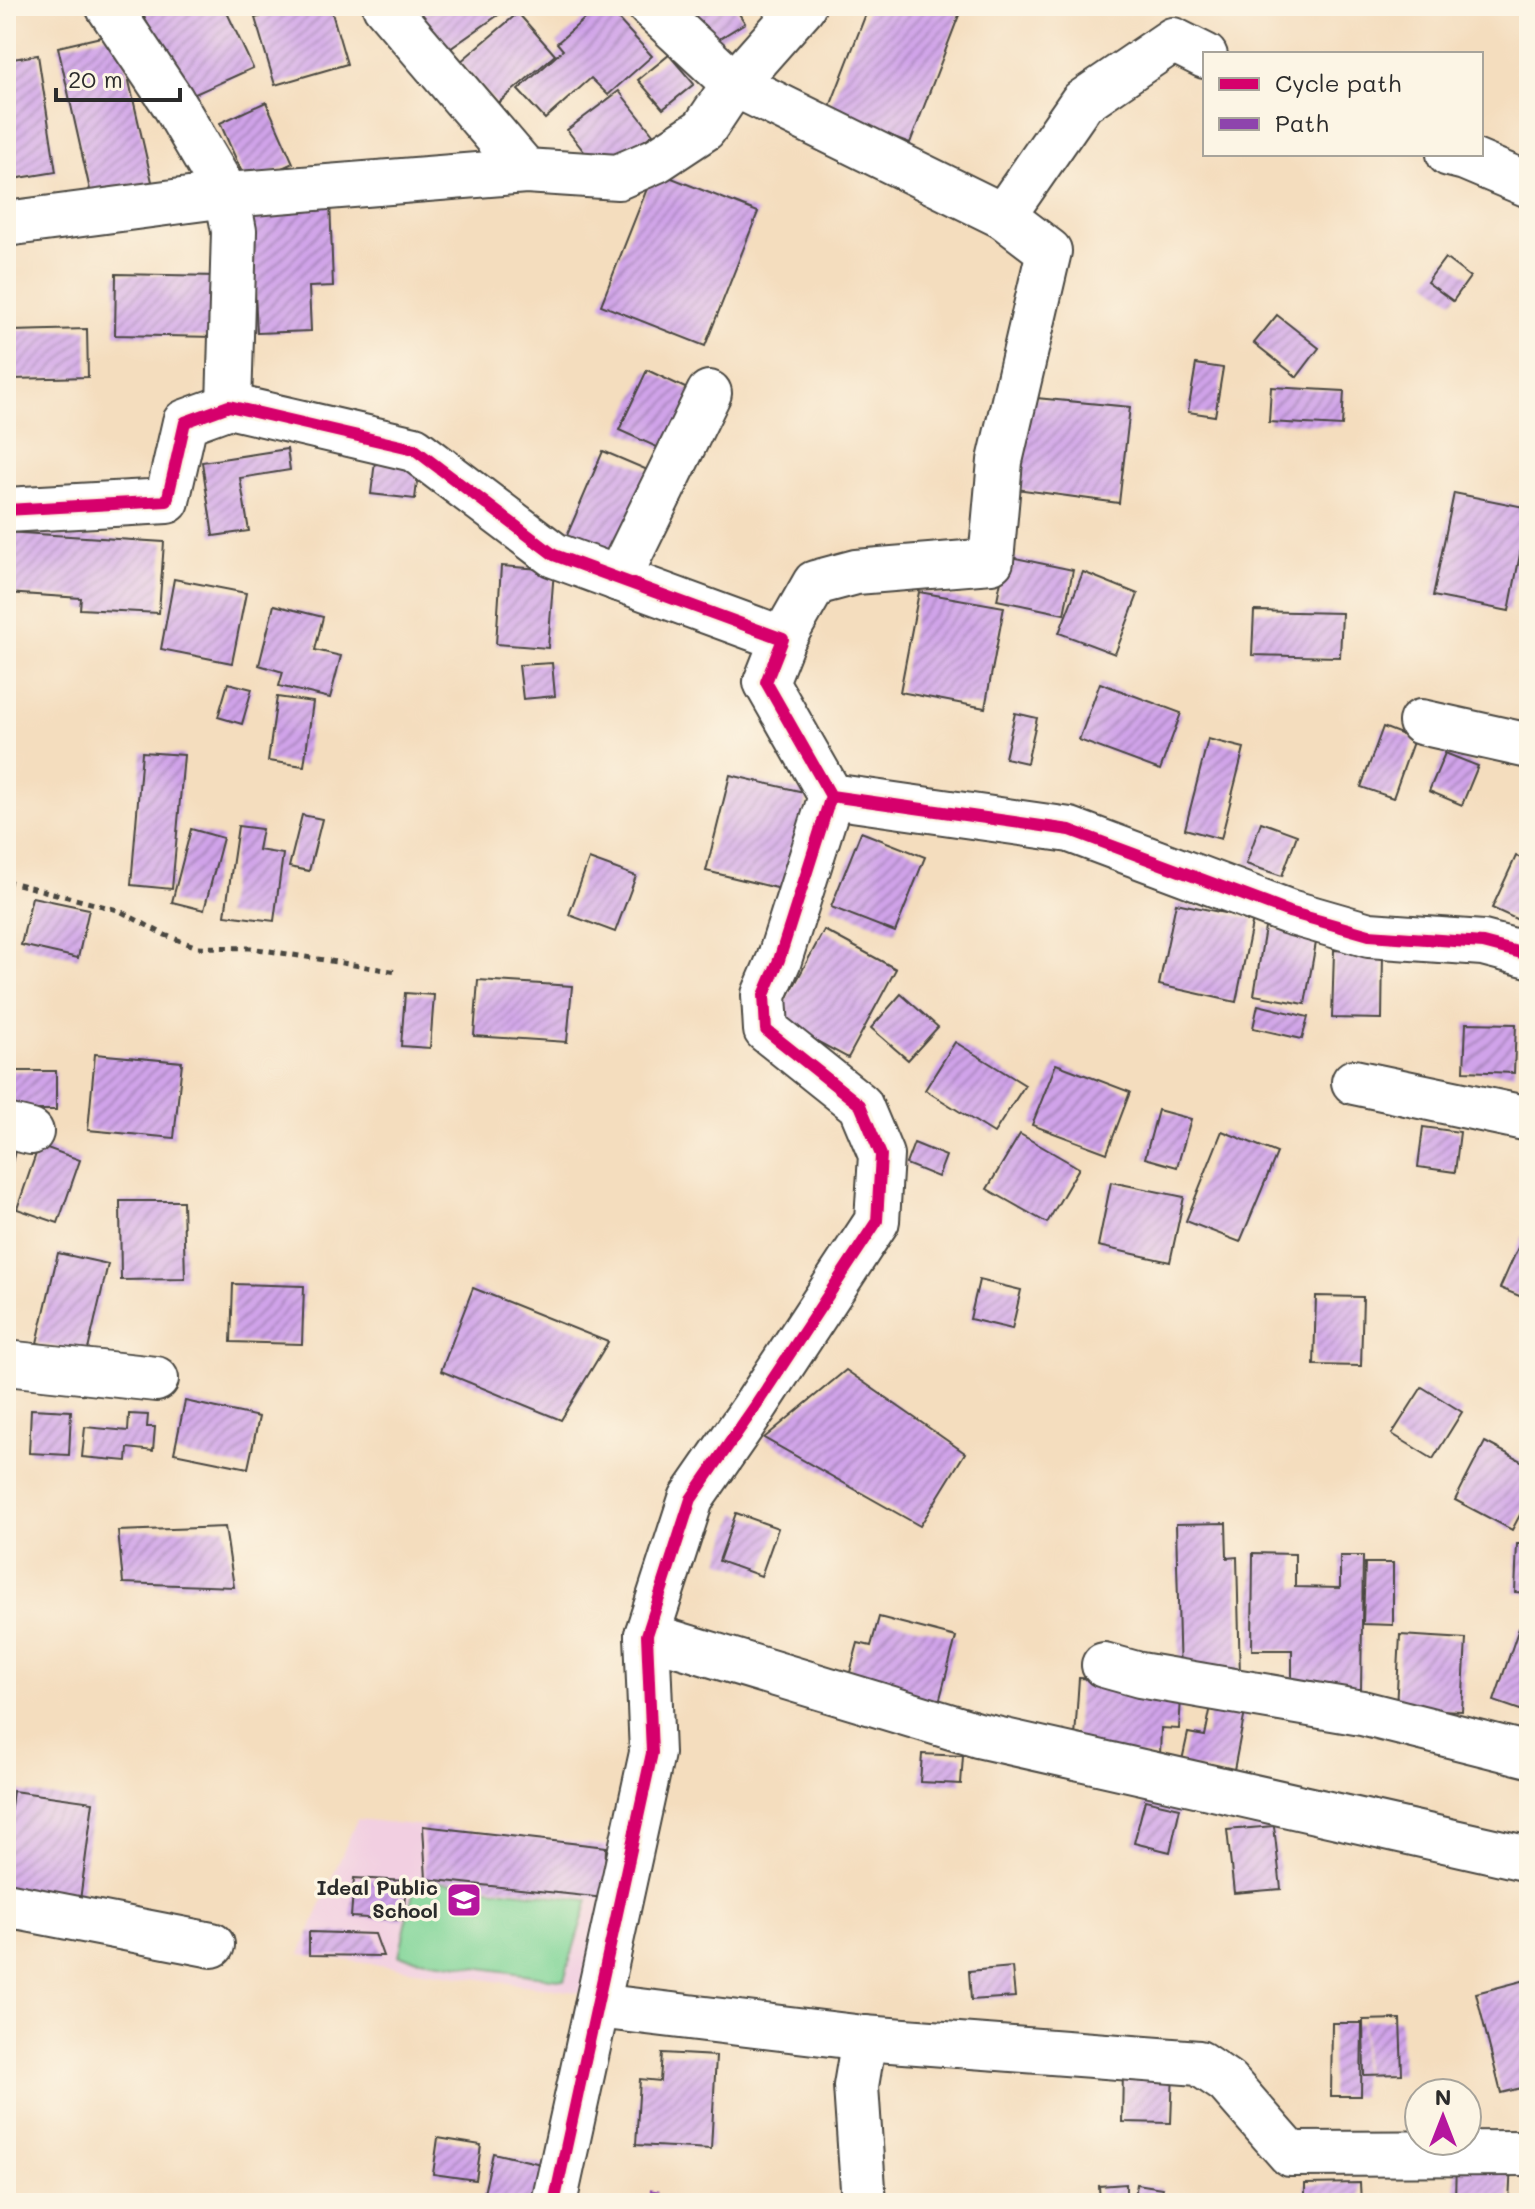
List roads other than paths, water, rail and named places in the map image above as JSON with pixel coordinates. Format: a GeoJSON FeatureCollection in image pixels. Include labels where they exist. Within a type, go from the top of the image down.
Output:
{"type":"FeatureCollection","features":[{"type":"Feature","properties":{"kind":"street"},"geometry":{"type":"LineString","coordinates":[[108,6],[172,101],[227,195],[234,231],[229,406]]}},
{"type":"Feature","properties":{"kind":"street"},"geometry":{"type":"LineString","coordinates":[[385,6],[526,171]]}},
{"type":"Feature","properties":{"kind":"street"},"geometry":{"type":"LineString","coordinates":[[554,2203],[652,1753],[647,1635],[691,1499],[877,1221],[881,1155],[860,1105],[766,1030],[764,995],[779,960],[831,796],[766,682],[783,639],[815,583],[856,572],[991,561],[1000,461],[1049,251],[1003,216],[734,84],[650,6]]}},
{"type":"Feature","properties":{"kind":"street"},"geometry":{"type":"LineString","coordinates":[[6,224],[227,195],[526,171],[618,177],[657,160],[704,129],[734,84],[803,6]]}},
{"type":"Feature","properties":{"kind":"street"},"geometry":{"type":"LineString","coordinates":[[1003,216],[1082,102],[1173,40],[1203,55]]}},
{"type":"Feature","properties":{"kind":"street"},"geometry":{"type":"LineString","coordinates":[[1457,156],[1529,185]]}},
{"type":"Feature","properties":{"kind":"street"},"geometry":{"type":"LineString","coordinates":[[618,579],[709,393]]}},
{"type":"Feature","properties":{"kind":"street"},"geometry":{"type":"LineString","coordinates":[[6,510],[167,501],[185,422],[229,406],[414,449],[554,555],[783,639]]}},
{"type":"Feature","properties":{"kind":"street"},"geometry":{"type":"LineString","coordinates":[[1421,722],[1529,746]]}},
{"type":"Feature","properties":{"kind":"street"},"geometry":{"type":"LineString","coordinates":[[831,796],[1070,830],[1289,912],[1369,935],[1483,943],[1529,955]]}},
{"type":"Feature","properties":{"kind":"street"},"geometry":{"type":"LineString","coordinates":[[1354,1082],[1529,1119]]}},
{"type":"Feature","properties":{"kind":"street"},"geometry":{"type":"LineString","coordinates":[[6,1363],[156,1379]]}},
{"type":"Feature","properties":{"kind":"street"},"geometry":{"type":"LineString","coordinates":[[647,1635],[978,1735],[1529,1859]]}},
{"type":"Feature","properties":{"kind":"street"},"geometry":{"type":"LineString","coordinates":[[1104,1665],[1140,1675],[1362,1713],[1529,1755]]}},
{"type":"Feature","properties":{"kind":"street"},"geometry":{"type":"LineString","coordinates":[[6,1905],[212,1945]]}},
{"type":"Feature","properties":{"kind":"street"},"geometry":{"type":"LineString","coordinates":[[597,2006],[864,2038],[1199,2063],[1227,2082],[1290,2154],[1529,2153]]}},
{"type":"Feature","properties":{"kind":"street"},"geometry":{"type":"LineString","coordinates":[[864,2038],[856,2086],[864,2203]]}},
{"type":"Feature","properties":{"kind":"place","name":"Ideal Public School"},"geometry":{"type":"Point","coordinates":[464,1900]}}]}
